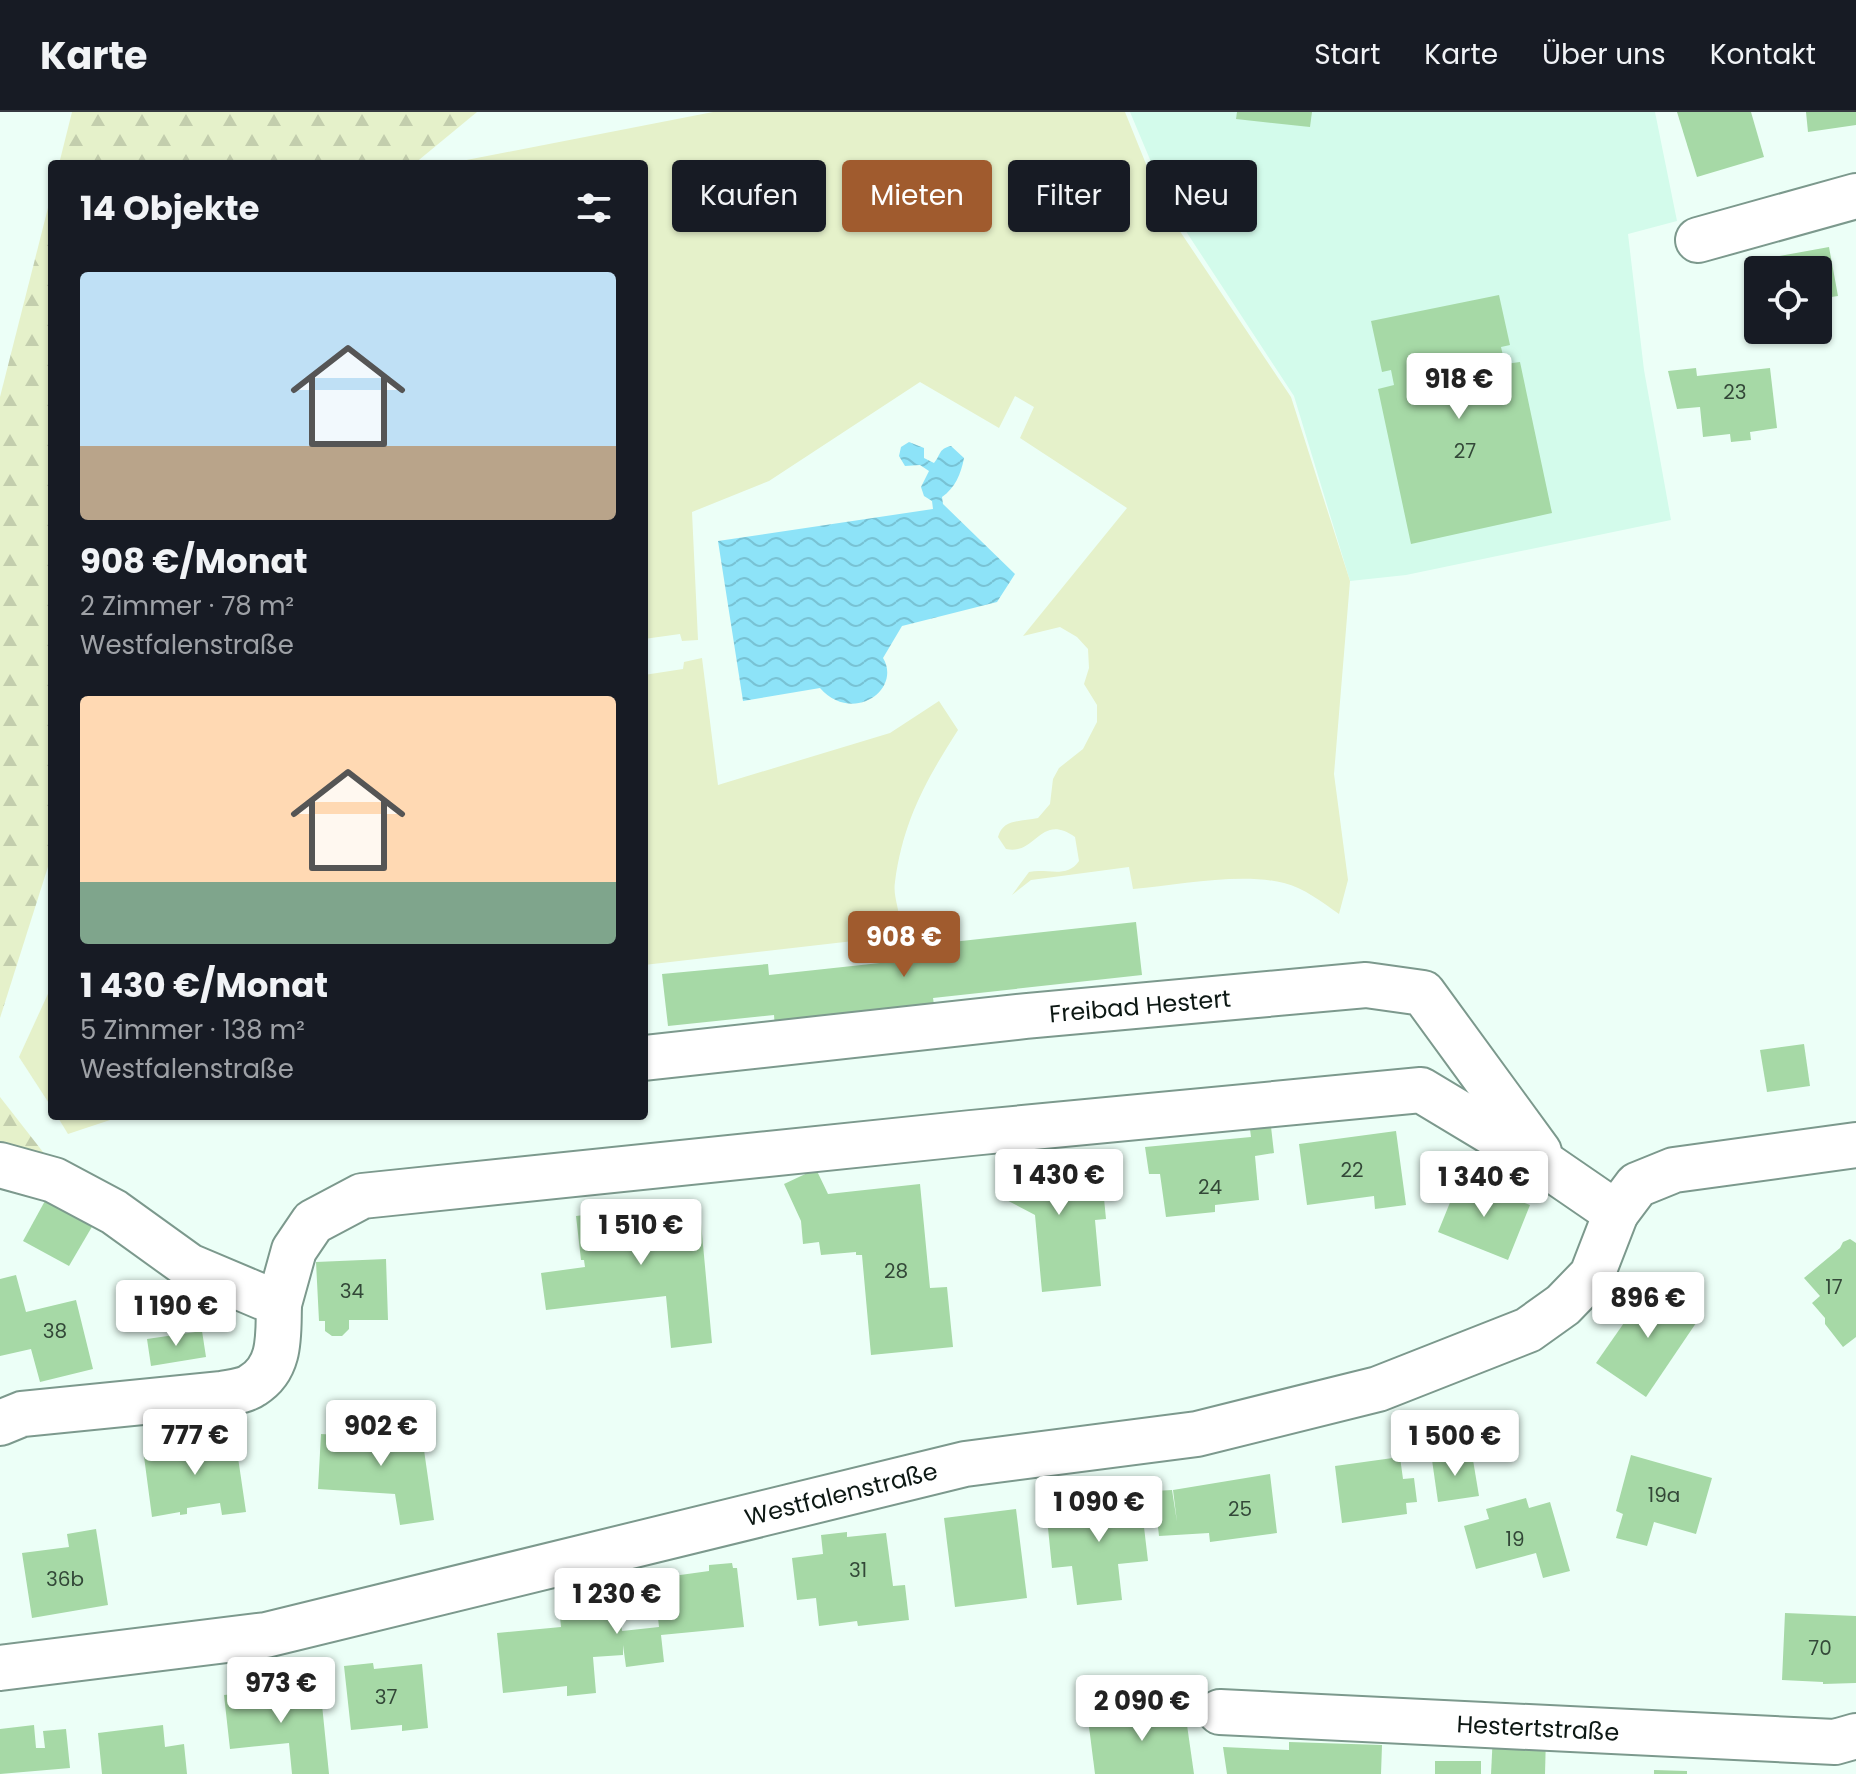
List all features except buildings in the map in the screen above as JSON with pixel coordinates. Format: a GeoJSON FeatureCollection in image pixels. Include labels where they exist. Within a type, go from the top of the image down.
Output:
{"type":"FeatureCollection","features":[{"type":"Feature","properties":{"kind":"street"},"geometry":{"type":"LineString","coordinates":[[1698,240],[1856,196]]}},
{"type":"Feature","properties":{"kind":"street","name":"Freibad Hestert"},"geometry":{"type":"LineString","coordinates":[[648,1058],[1026,1016],[1366,985],[1423,993],[1549,1167]]}},
{"type":"Feature","properties":{"kind":"street"},"geometry":{"type":"LineString","coordinates":[[0,1423],[22,1414],[222,1394],[252,1387],[269,1370],[277,1352],[279,1304],[294,1250],[313,1222],[362,1196],[1421,1090],[1549,1167],[1616,1213]]}},
{"type":"Feature","properties":{"kind":"street","name":"Westfalenstraße"},"geometry":{"type":"LineString","coordinates":[[0,1668],[266,1635],[965,1464],[1197,1434],[1378,1389],[1528,1330],[1563,1305],[1592,1275],[1616,1213],[1637,1185],[1674,1170],[1856,1145]]}},
{"type":"Feature","properties":{"kind":"street"},"geometry":{"type":"LineString","coordinates":[[0,1165],[54,1180],[114,1212],[189,1266],[279,1304]]}},
{"type":"Feature","properties":{"kind":"street","name":"Hestertstraße"},"geometry":{"type":"LineString","coordinates":[[1220,1712],[1835,1742],[1856,1736]]}},
{"type":"Feature","properties":{"kind":"shaded area"},"geometry":{"type":"Polygon","coordinates":[[[1130,112],[1655,112],[1677,221],[1628,234],[1644,370],[1671,520],[1406,575],[1350,581],[1294,396],[1186,232],[1257,232],[1257,160],[1150,160],[1130,112]]]}},
{"type":"Feature","properties":{"kind":"green space"},"geometry":{"type":"Polygon","coordinates":[[[72,112],[477,112],[419,160],[60,160],[72,112]]]}},
{"type":"Feature","properties":{"kind":"green space"},"geometry":{"type":"Polygon","coordinates":[[[713,112],[1125,112],[1146,164],[1146,232],[1180,232],[1291,397],[1350,581],[1334,774],[1348,880],[1339,914],[1299,888],[1267,880],[1209,880],[1133,889],[1129,867],[1031,880],[1012,895],[1029,872],[1069,870],[1079,861],[1075,837],[1063,831],[1054,829],[1046,832],[1025,847],[1016,849],[1006,849],[998,837],[1009,824],[1038,818],[1050,804],[1053,779],[1059,768],[1083,749],[1097,722],[1097,705],[1084,684],[1089,668],[1088,649],[1077,637],[1060,627],[1023,636],[1127,508],[1020,438],[1034,407],[1015,396],[999,428],[920,382],[769,481],[692,512],[698,640],[682,641],[680,634],[648,638],[648,160],[467,160],[713,112]]]}},
{"type":"Feature","properties":{"kind":"green space"},"geometry":{"type":"Polygon","coordinates":[[[48,208],[48,867],[0,1018],[0,397],[48,208]]]}},
{"type":"Feature","properties":{"kind":"green space"},"geometry":{"type":"Polygon","coordinates":[[[702,658],[718,785],[890,733],[939,701],[958,730],[926,784],[904,840],[895,882],[900,922],[897,936],[648,965],[648,674],[683,669],[684,662],[702,658]]]}},
{"type":"Feature","properties":{"kind":"green space"},"geometry":{"type":"Polygon","coordinates":[[[48,994],[48,1102],[19,1057],[48,994]]]}},
{"type":"Feature","properties":{"kind":"green space"},"geometry":{"type":"Polygon","coordinates":[[[0,1097],[50,1161],[0,1187],[0,1097]]]}},
{"type":"Feature","properties":{"kind":"green space"},"geometry":{"type":"Polygon","coordinates":[[[59,1120],[110,1120],[68,1134],[59,1120]]]}},
{"type":"Feature","properties":{"kind":"water"},"geometry":{"type":"Polygon","coordinates":[[[909,442],[924,448],[924,458],[934,463],[942,451],[951,446],[964,458],[957,480],[942,497],[943,504],[1015,574],[997,602],[902,626],[883,658],[887,670],[886,681],[871,698],[859,703],[846,703],[833,699],[820,688],[743,701],[718,541],[933,509],[932,501],[924,496],[921,487],[929,471],[920,465],[905,466],[899,456],[901,447],[909,442]]]}}]}
